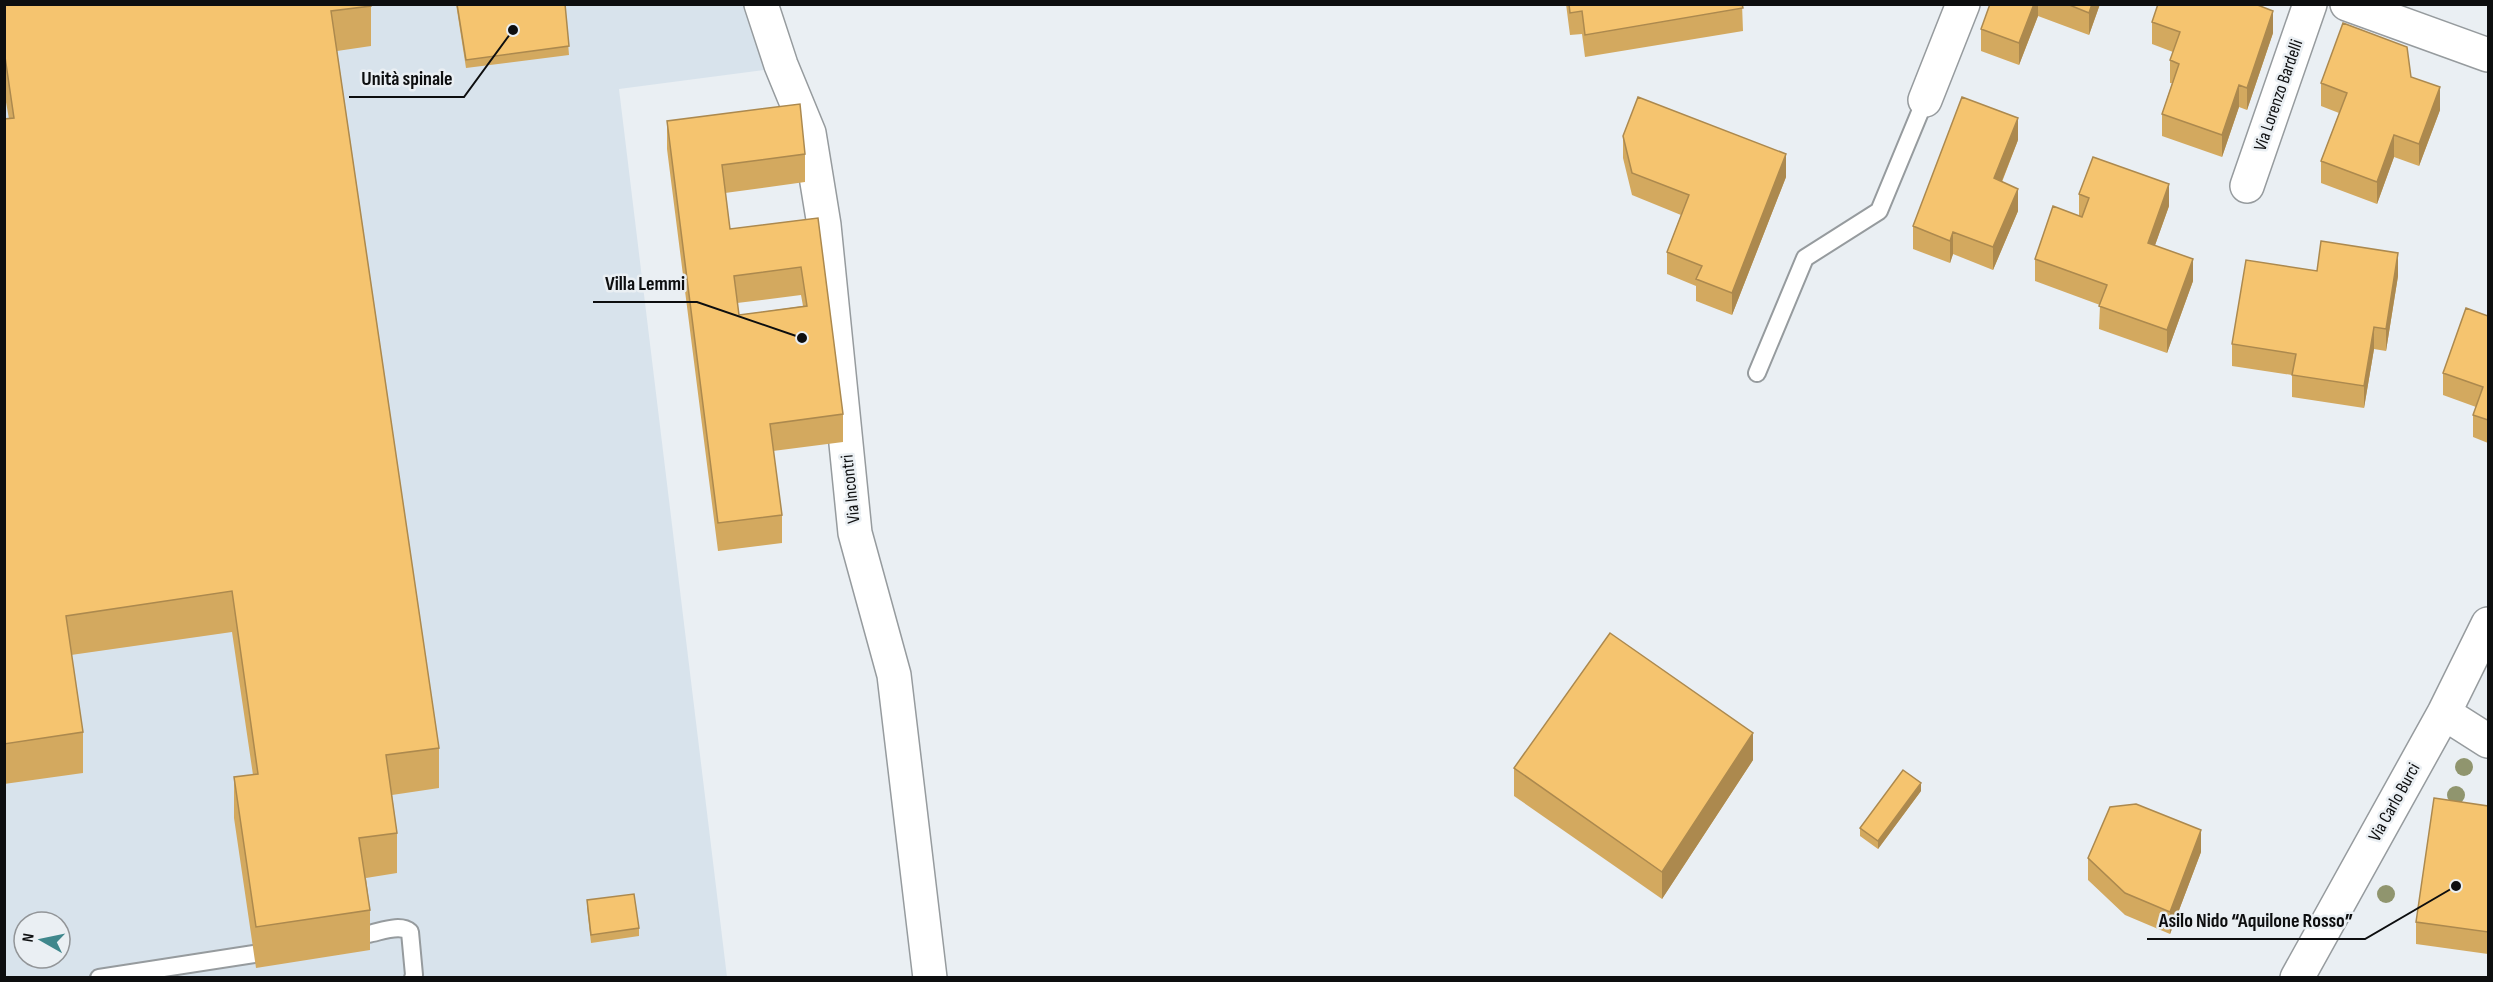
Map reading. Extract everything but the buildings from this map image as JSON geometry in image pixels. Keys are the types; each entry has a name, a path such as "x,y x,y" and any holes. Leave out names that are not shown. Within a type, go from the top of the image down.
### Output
{"street":[{"name":"Via Incontri","path":"761,4 781,65 809,133 824,225 855,533 894,675 930,978"},
{"path":"1925,100 1963,4"},
{"name":"Via Lorenzo Bardelli","path":"2247,186 2310,4"},
{"path":"2347,4 2488,55"},
{"name":"Via Carlo Burci","path":"2297,978 2444,712 2488,624"},
{"path":"2444,712 2488,741"}],"lane":[{"path":"1757,374 1805,258 1879,211 1925,100"},
{"path":"368,934 399,928 405,928 410,932 413,978"},
{"path":"99,978 254,954"}],"shaded area":[{"path":"5,5 750,5 771,69 619,89 727,977 5,978"}],"place":[{"name":"Unità spinale","path":"513,30"},
{"name":"Villa Lemmi","path":"802,338"},
{"name":"Asilo Nido “Aquilone Rosso”","path":"2456,886"}]}
